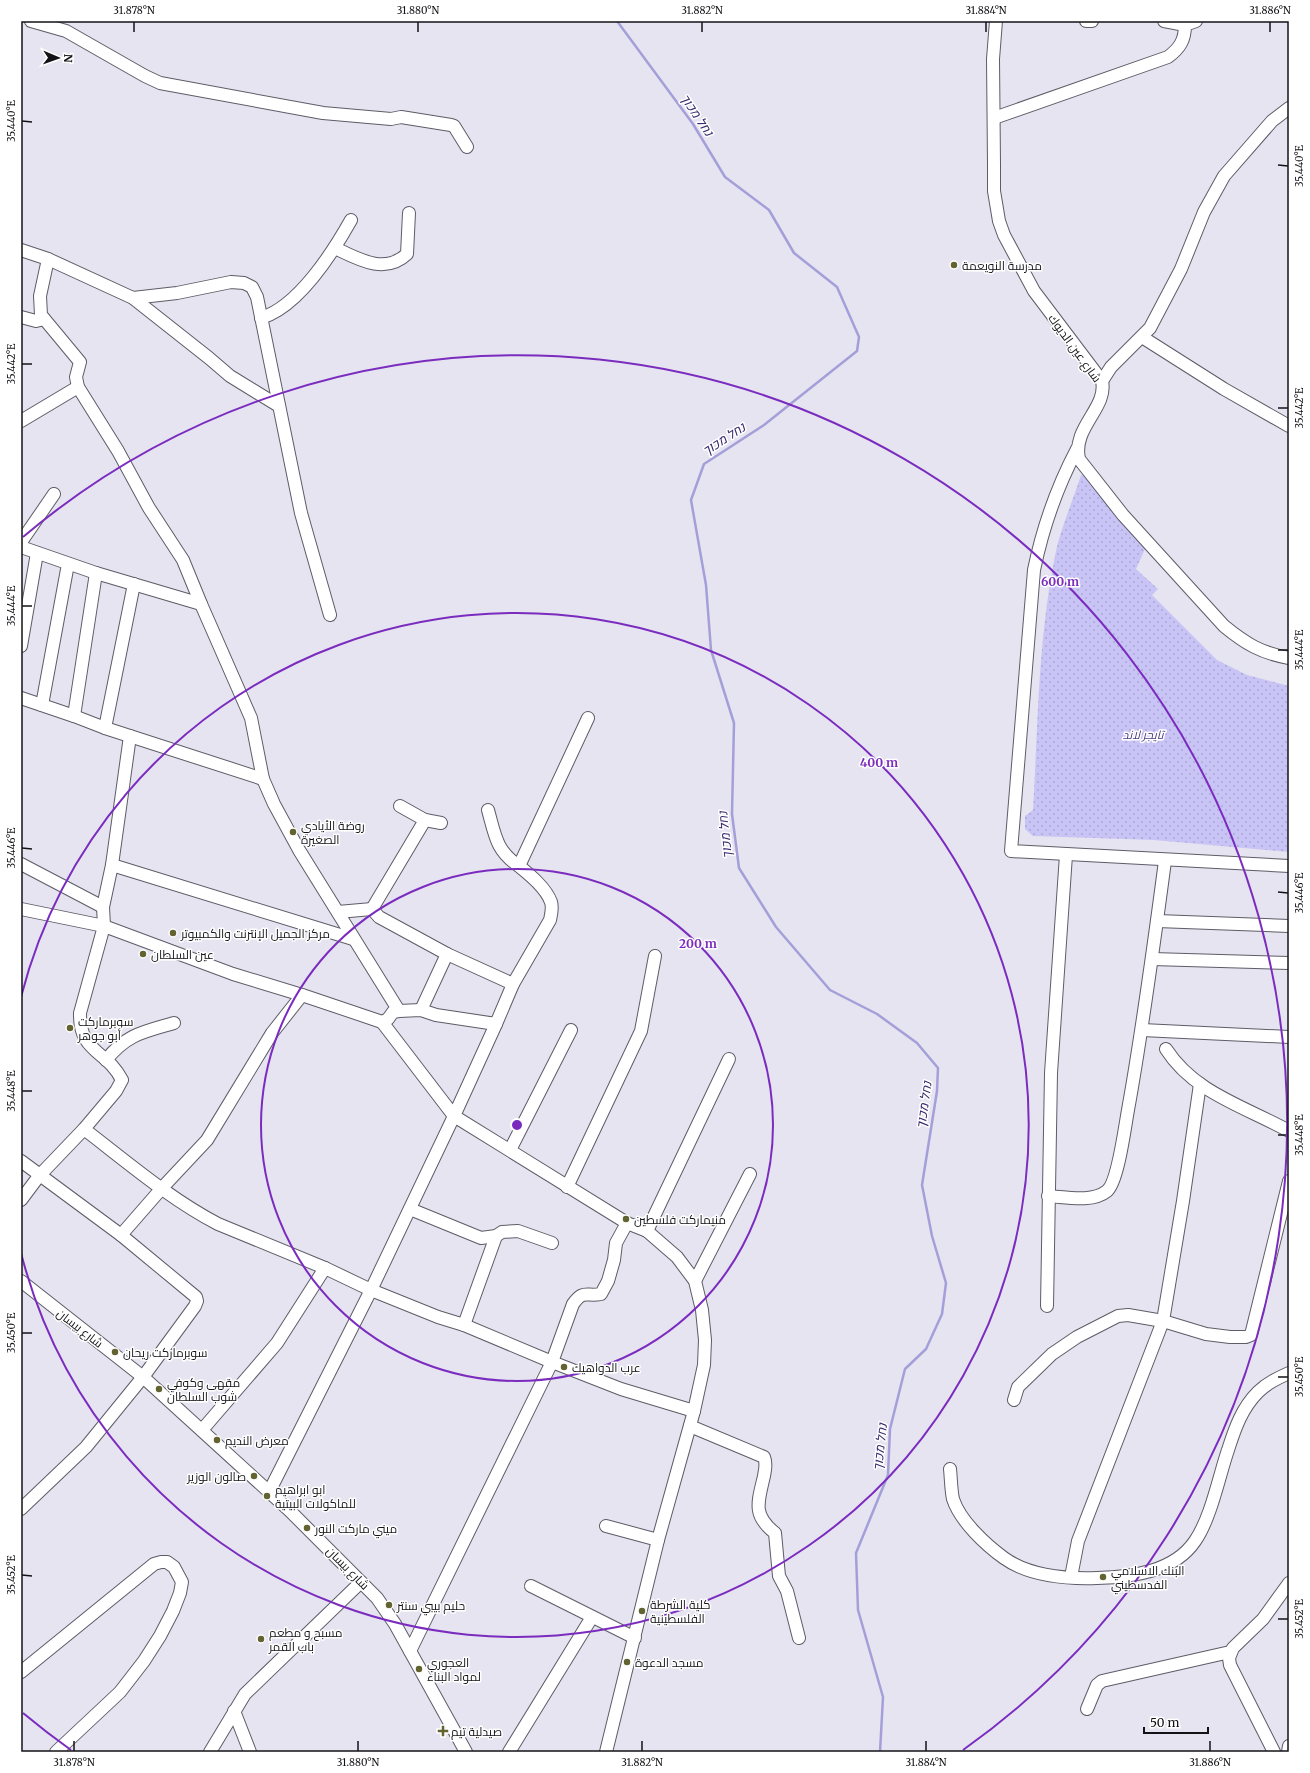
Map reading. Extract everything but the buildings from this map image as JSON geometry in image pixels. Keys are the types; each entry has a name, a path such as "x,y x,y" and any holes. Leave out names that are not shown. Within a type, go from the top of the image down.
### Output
{"street":[{"path":"31,21 66,31 160,83 323,113 391,119 401,117 451,125 454,126 467,147"},
{"name":"شارع عين الديوك","path":"996,21 993,44 994,191 999,221 1004,235 1034,291 1102,381 1102,393 1080,437 1077,449 1064,473 1042,534 1034,570 1011,851 1066,855"},
{"path":"1086,21 1092,21"},
{"path":"994,118 1168,57 1178,50 1190,23 1164,21"},
{"path":"1102,381 1111,366 1150,328 1181,269 1204,212 1224,176 1272,121 1289,108"},
{"path":"335,248 361,261 371,264 389,264 397,262 407,254 409,213"},
{"path":"261,318 270,315 298,293 312,278 335,248 351,220"},
{"path":"21,250 48,259 133,298 209,358 220,369 279,406"},
{"path":"48,259 40,296 41,315 76,355 80,362 76,377 78,387 118,451 149,508 183,560 251,718 263,779 283,821 353,939 398,1011"},
{"path":"133,298 177,293 232,282 244,283 252,287 261,318 301,513 330,615"},
{"path":"21,317 36,321 44,319"},
{"path":"1142,337 1224,389 1289,426"},
{"path":"21,421 78,387"},
{"path":"1077,449 1084,466 1123,515 1224,626 1241,640 1252,646 1271,654 1289,658"},
{"path":"21,542 54,494"},
{"path":"21,547 96,573 201,604"},
{"path":"21,646 37,553"},
{"path":"42,705 68,564"},
{"path":"74,716 96,573"},
{"path":"105,728 134,584"},
{"path":"21,698 105,728 263,779"},
{"path":"519,866 588,718"},
{"path":"21,1200 39,1176 84,1129 116,1091 122,1080 106,1060 90,1046 83,1036 80,1013 104,926 103,907 112,865 130,736"},
{"path":"400,806 425,820 441,823"},
{"path":"269,1492 371,1290 410,1209 454,1116 513,984 550,920 552,902 532,877 509,860 501,850 496,839 488,810"},
{"path":"372,909 425,820"},
{"path":"1047,1306 1051,1073 1066,855 1289,866"},
{"path":"1048,1196 1096,1198 1108,1190 1115,1175 1121,1151 1142,1030 1165,861"},
{"path":"21,864 103,907"},
{"path":"112,865 353,939"},
{"path":"21,909 104,926 233,974 382,1022 454,1116 627,1223 647,1231 677,1257 695,1281 702,1310 705,1340 704,1364 694,1411 658,1540 606,1752"},
{"path":"338,912 372,909"},
{"path":"372,909 379,917 447,954 513,984"},
{"path":"1157,921 1289,926"},
{"path":"421,1010 447,954"},
{"path":"568,1187 641,1031 655,956"},
{"path":"1152,959 1289,963"},
{"path":"120,1235 207,1140 272,1033 302,995"},
{"path":"382,1022 393,1012 421,1010 436,1015 496,1024"},
{"path":"106,1060 115,1049 126,1040 142,1033 174,1023"},
{"path":"510,1150 570,1030"},
{"path":"1142,1030 1289,1037"},
{"path":"1166,1049 1173,1060 1210,1091 1289,1132"},
{"path":"647,1231 729,1059"},
{"path":"1071,1577 1078,1541 1163,1321 1183,1201 1200,1084"},
{"path":"84,1129 181,1203 218,1224 325,1268 371,1290 464,1325 552,1362 622,1389 694,1411"},
{"path":"21,1161 39,1176 120,1235 196,1296 197,1300 190,1314 143,1377 86,1447 21,1510"},
{"path":"695,1281 750,1174"},
{"path":"1014,1400 1018,1387 1037,1367 1077,1337 1118,1316 1128,1315 1163,1321 1206,1334 1230,1337 1246,1337 1251,1335 1289,1181"},
{"path":"410,1209 481,1238 496,1236 502,1232 518,1231 552,1243"},
{"path":"410,1651 552,1362 573,1304 579,1296 584,1293 601,1294 614,1260 616,1244 627,1223"},
{"path":"464,1325 496,1236"},
{"path":"202,1430 276,1343 325,1268"},
{"name":"شارع بيسان","path":"21,1281 143,1377 269,1492 377,1598 395,1624 410,1651 461,1750"},
{"path":"950,1469 953,1499 970,1527 1006,1560 1024,1568 1052,1575 1071,1577 1110,1578 1149,1571 1167,1565 1186,1552 1192,1545 1200,1532 1234,1428 1241,1415 1258,1392 1272,1381 1289,1373"},
{"path":"690,1426 764,1457 766,1466 759,1498 758,1511 765,1525 775,1533 779,1576 787,1591 799,1638"},
{"path":"606,1526 658,1540"},
{"path":"21,1672 154,1564 168,1562 179,1574 182,1582 178,1600 144,1661 120,1692 56,1752"},
{"path":"210,1752 238,1704 250,1688 361,1582"},
{"path":"1088,1710 1097,1685 1102,1681 1230,1652 1263,1619 1289,1583"},
{"path":"531,1586 635,1638"},
{"path":"509,1752 592,1617"},
{"path":"1230,1652 1230,1665 1274,1752"},
{"path":"234,1711 250,1752"},
{"path":"1288,1752 1289,1746"}],"green space":[{"name":"تايجر لاند","path":"1081,475 1088,476 1146,547 1136,569 1158,589 1152,595 1217,660 1247,675 1289,686 1289,852 1154,840 1033,836 1025,829 1025,816 1033,810 1042,650 1049,587 1060,536"}],"waterway":[{"name":"נחל מכוך","path":"617,21 693,124 725,177 769,210 794,253 837,287 859,337 857,351 764,425 704,464 691,500 706,585 711,650 734,723 732,814 739,868 776,927 830,990 877,1014 917,1043 938,1068 937,1091 922,1185 932,1236 946,1283 942,1314 926,1349 905,1369 890,1429 888,1475 856,1553 858,1610 883,1697 880,1752"}],"place":[{"name":"مدرسة النويعمة","path":"954,265"},
{"name":"روضة الأيادي الصغيرة","path":"293,832"},
{"name":"مركز الجميل الإنترنت والكمبيوتر","path":"173,933"},
{"name":"عين السلطان","path":"143,954"},
{"name":"سوبرماركت أبو جوهر","path":"70,1028"},
{"name":"منيماركت فلسطين","path":"626,1219"},
{"name":"سوبرماركت ريحان","path":"115,1352"},
{"name":"عرب الدواهيك","path":"564,1367"},
{"name":"مقهى وكوفي شوب السلطان","path":"159,1389"},
{"name":"معرض النديم","path":"217,1440"},
{"name":"صالون الوزير","path":"254,1476"},
{"name":"ابو ابراهيم للماكولات البيتية","path":"267,1496"},
{"name":"ميني ماركت النور","path":"307,1528"},
{"name":"البنك الاسلامي الفدسطيني","path":"1103,1577"},
{"name":"حليم بيبي سنتر","path":"389,1605"},
{"name":"كلية الشرطة الفلسطينية","path":"642,1611"},
{"name":"مسبح و مطعم باب القمر","path":"261,1639"},
{"name":"مسجد الدعوة","path":"627,1662"},
{"name":"العجوري لمواد البناء","path":"419,1669"},
{"name":"صيدلية تيم","path":"443,1731"}]}
